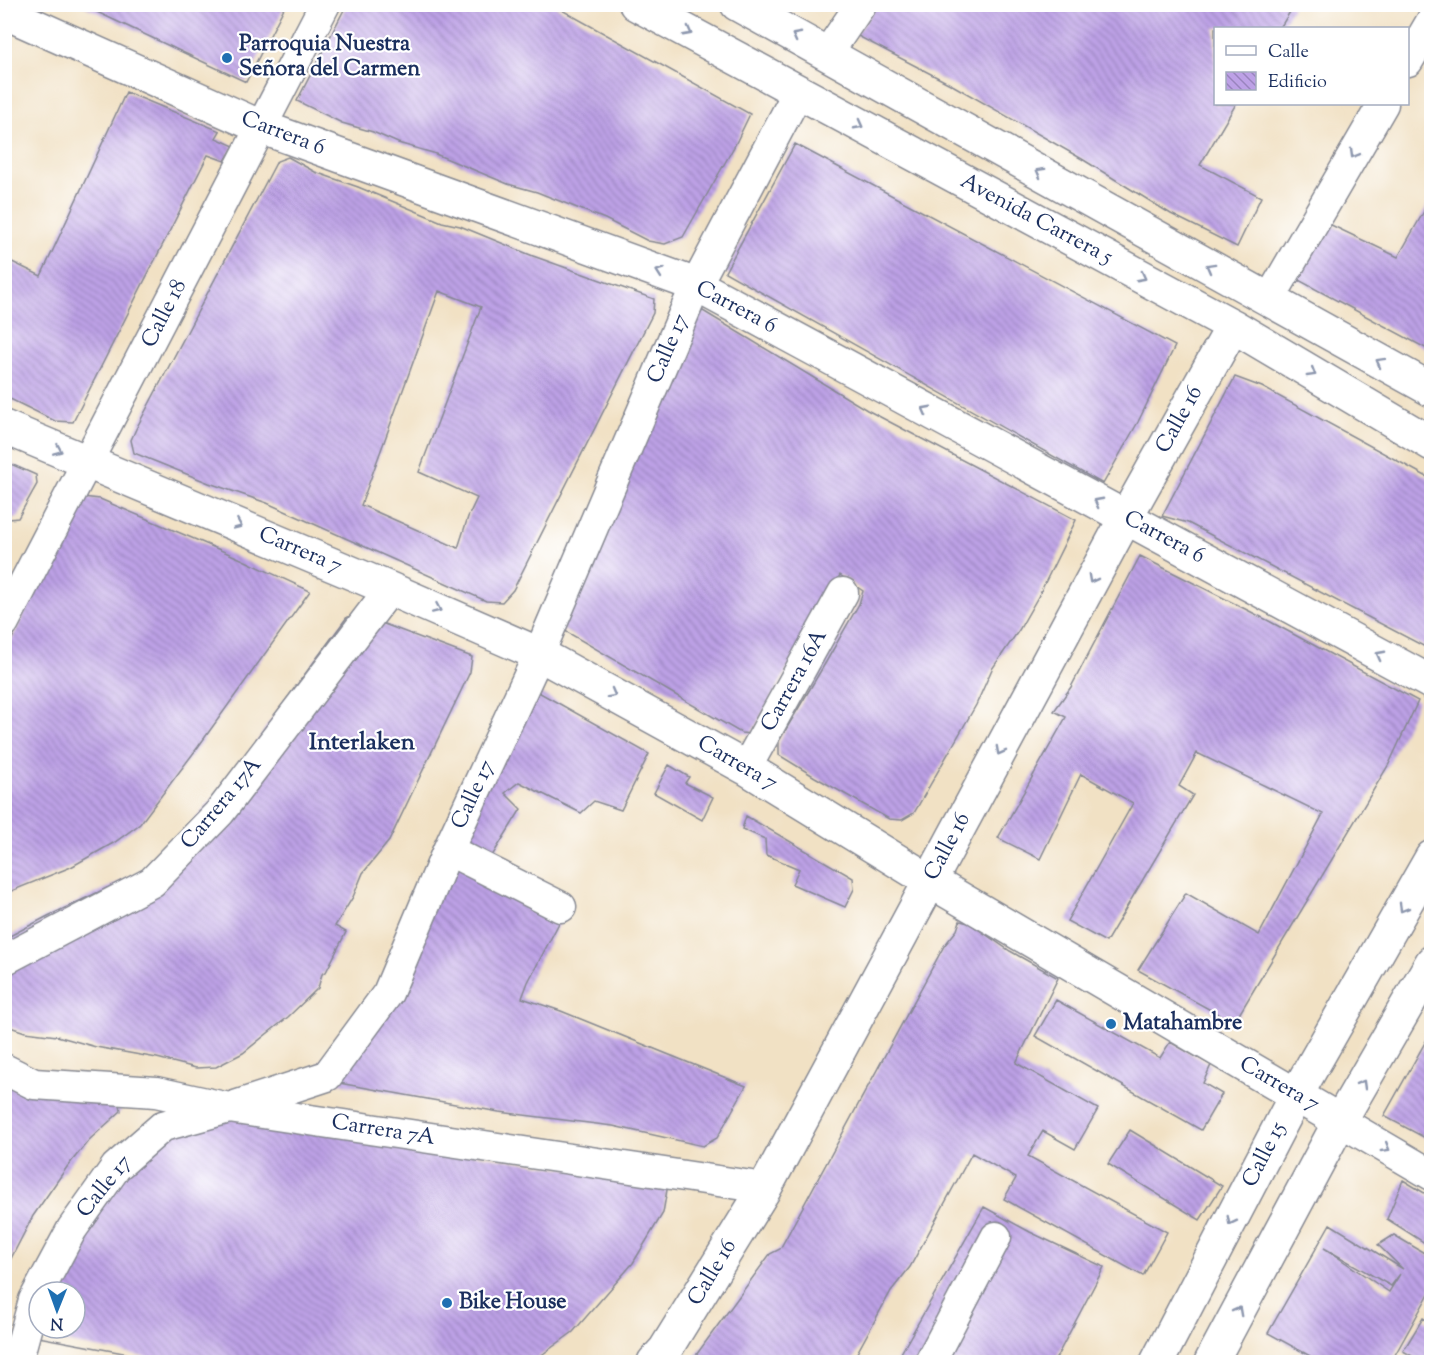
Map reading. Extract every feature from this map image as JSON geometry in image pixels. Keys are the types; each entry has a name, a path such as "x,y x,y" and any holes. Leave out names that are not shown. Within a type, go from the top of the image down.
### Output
{"main road":[{"name":"Avenida Carrera 5","path":"636,4 1233,326 1431,444"},
{"name":"Avenida Carrera 5","path":"736,4 1431,390"},
{"name":"Carrera 6","path":"4,12 261,127 696,285 1431,683"},
{"name":"Calle 16","path":"654,1362 665,1350 765,1188 1126,517 1233,326"},
{"name":"Carrera 7","path":"4,427 539,654 746,768 930,881 1340,1121"},
{"name":"Calle 15","path":"1157,1362 1296,1095 1431,857"},
{"path":"1211,1362 1340,1121 1431,962"}],"street":[{"name":"Calle 18","path":"4,622 325,4"},
{"path":"827,54 861,4"},
{"path":"1409,58 1431,20"},
{"name":"Calle 17","path":"18,1362 33,1300 72,1229 116,1167 163,1126 230,1108 327,1076 388,993 448,850 539,654 696,285 798,92"},
{"path":"1269,300 1382,105"},
{"name":"Carrera 17A","path":"4,960 152,882 220,812 390,589"},
{"name":"Carrera 16A","path":"746,768 843,593"},
{"path":"448,850 561,907"},
{"name":"Carrera 7A","path":"4,1069 33,1084 156,1092 230,1108 765,1188"},
{"name":"Carrera 7","path":"1340,1121 1431,1175"},
{"path":"930,1362 996,1237"}],"building":[{"name":"Parroquia Nuestra Señora del Carmen","path":"80,4 286,4 246,82"},
{"path":"347,4 551,4 750,114 683,237 665,244 648,241 605,219 537,192 508,184 433,153 342,123 297,101"},
{"path":"878,4 1286,4 1293,7 1281,27 1214,27 1214,105 1235,105 1200,165 1261,197 1237,247 1171,214 1082,159 954,86 856,35"},
{"path":"126,92 220,131 216,138 234,146 225,161 208,155 73,422 55,421 4,396 4,258 41,276"},
{"path":"795,144 1175,346 1138,422 1103,484 725,272"},
{"path":"288,157 315,172 442,222 460,226 533,256 654,299 653,313 513,590 502,602 486,601 267,503 134,453 131,440 136,429 277,161","holes":["439,291 481,307 419,472 477,498 458,548 361,505"]},
{"path":"1431,199 1431,351 1293,277 1327,223 1398,257"},
{"path":"703,311 867,410 1076,520 1039,595 1019,630 992,669 976,705 914,813 902,820 889,819 779,755 779,741 859,604 863,591 840,575 751,734 741,733 553,624 690,318"},
{"path":"1235,377 1262,387 1431,479 1431,650 1188,523 1162,516"},
{"path":"4,461 36,475 37,484 18,518 9,519 5,531"},
{"path":"82,497 100,499 310,591 140,824 115,842 71,867 4,894 4,655"},
{"path":"1140,556 1267,620 1418,701 1389,764 1234,1023 1138,970 1186,893 1259,935 1323,814 1197,753 1179,786 1193,795 1106,942 1067,921 1133,803 1081,774 1040,859 998,838 1066,717 1054,711 1071,687"},
{"path":"360,615 472,657 470,672 389,841 363,873 353,897 335,926 346,932 326,972 322,974 318,988 288,1017 243,1053 216,1067 196,1068 96,1047 57,1036 25,1032 4,1025 4,939 143,871 190,826 251,753 266,727 347,617"},
{"path":"517,680 649,754 621,810 594,801 581,813 519,782 505,793 521,809 492,856 443,833"},
{"path":"669,765 689,777 685,783 713,797 702,820 654,793"},
{"path":"746,816 853,878 854,889 845,907 792,884 799,869 766,855 765,839 742,829"},
{"path":"435,852 560,921 522,998 561,1011 746,1086 717,1138 703,1146 613,1126 499,1112 306,1077 353,1028 393,961"},
{"path":"960,921 969,923 1010,951 1058,978 1016,1063 1098,1109 1075,1149 1043,1131 1028,1156 1167,1232 1143,1276 1004,1199 1016,1178 972,1153 910,1267 891,1291 852,1362 691,1362 770,1254 780,1249 944,946 957,930"},
{"path":"1056,1000 1160,1058 1170,1042 1211,1065 1203,1083 1222,1094 1201,1130 1035,1036"},
{"path":"1431,1032 1431,1141 1384,1116"},
{"path":"4,1076 35,1090 120,1105 121,1111 89,1140 67,1167 33,1216 4,1272"},
{"path":"229,1118 668,1184 663,1213 633,1263 573,1332 532,1362 171,1362 54,1340 87,1340 87,1280 55,1280 103,1196 164,1136"},
{"path":"1130,1130 1222,1186 1200,1220 1108,1164"},
{"path":"1403,1180 1431,1197 1431,1247 1387,1219"},
{"path":"984,1207 1104,1267 1054,1362 896,1362"},
{"path":"1330,1224 1403,1269 1378,1245 1394,1235 1431,1257 1431,1290 1391,1362 1321,1362 1268,1333","holes":["1324,1248 1391,1286 1400,1274 1389,1292"]},
{"path":"1423,1318 1431,1323 1431,1362 1423,1362 1403,1351"}],"place":[{"name":"Parroquia Nuestra Señora del Carmen","path":"227,58"},
{"name":"Matahambre","path":"1111,1024"},
{"name":"Bike House","path":"447,1303"}],"district":[{"name":"Interlaken","path":"362,743"}]}
